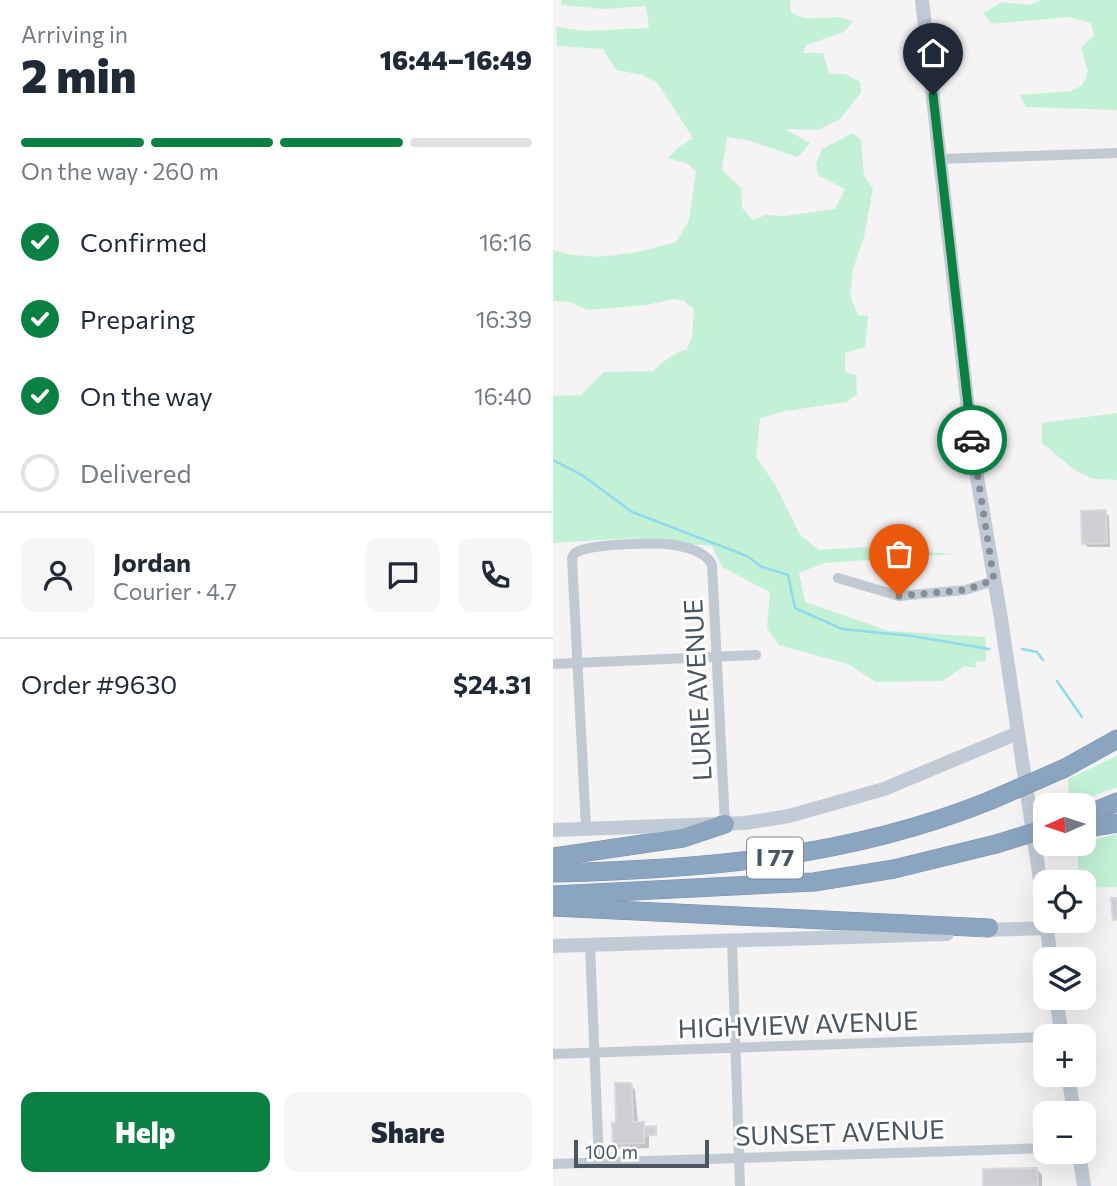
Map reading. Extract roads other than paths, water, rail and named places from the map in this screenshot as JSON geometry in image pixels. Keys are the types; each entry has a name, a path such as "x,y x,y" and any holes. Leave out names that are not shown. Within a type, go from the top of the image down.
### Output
{"highway":[{"name":"I 77","path":"553,873 727,863 813,852 911,829 989,801 1065,768 1117,739"},
{"path":"1096,811 1117,802"},
{"path":"1096,827 1117,823"},
{"path":"553,857 683,838 725,824"},
{"path":"996,847 1033,833"},
{"path":"996,847 1033,840"},
{"name":"I 77","path":"553,895 814,882 996,847"},
{"path":"553,907 989,928"}],"main road":[{"path":"922,0 973,453 1039,870"},
{"path":"553,830 725,824 779,818 841,802 935,769 1018,733"},
{"path":"553,946 958,933 1033,925"},
{"path":"1081,1164 1084,1186"}],"street":[{"path":"940,159 1117,153"},
{"name":"LURIE AVENUE","path":"578,663 573,554 587,548 673,544 690,548 711,561 725,824"},
{"path":"838,578 899,596 965,590 994,580"},
{"path":"553,664 756,655"},
{"path":"578,663 586,828"},
{"path":"732,940 740,1186"},
{"path":"590,944 599,1162"},
{"name":"HIGHVIEW AVENUE","path":"553,1054 1033,1037"},
{"name":"SUNSET AVENUE","path":"553,1164 1033,1148"}],"waterway":[{"path":"553,460 582,475 632,512 747,556 762,567 788,575 795,608 842,629 912,636 989,649"},
{"path":"1022,649 1037,652 1043,660"},
{"path":"1057,681 1082,717"}]}
